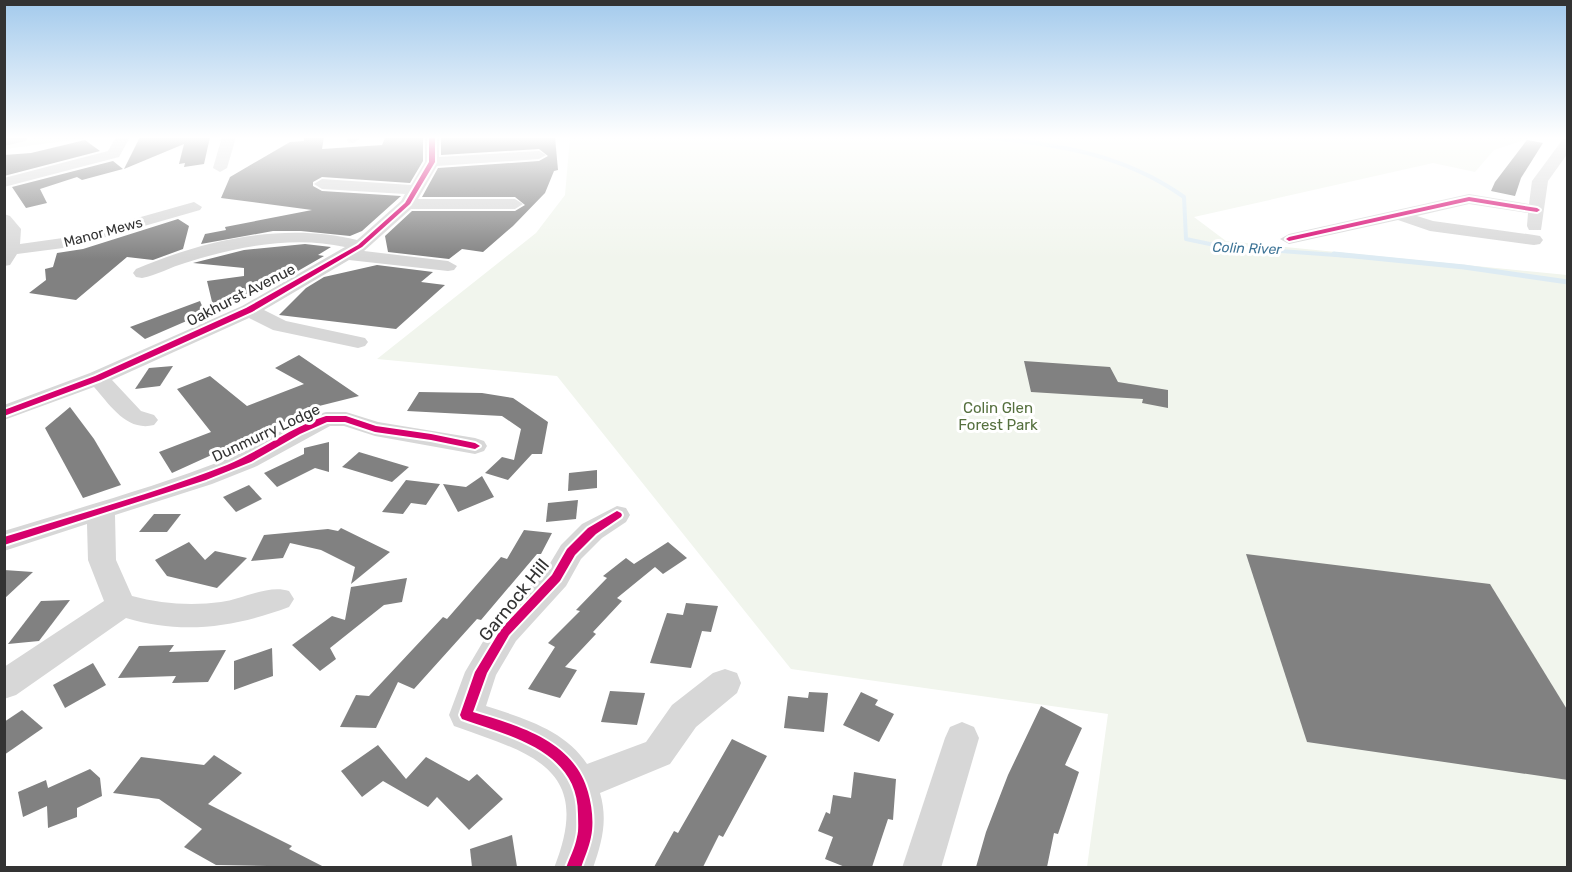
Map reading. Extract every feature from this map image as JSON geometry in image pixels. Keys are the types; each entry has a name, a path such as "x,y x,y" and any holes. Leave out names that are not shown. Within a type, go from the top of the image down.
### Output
{"street":[{"path":"4,183 24,178"},
{"name":"Oakhurst Avenue","path":"4,413 98,378 249,310 353,250 411,197 423,178"},
{"path":"1397,214 1430,226 1534,248 1540,181 1542,178"},
{"path":"322,184 411,197 514,204"},
{"path":"1289,239 1468,199 1537,210"},
{"name":"Manor Mews","path":"8,256 71,242 194,207"},
{"path":"4,219 13,229 8,256"},
{"path":"142,273 178,258 283,238 311,237 353,250 448,266"},
{"path":"249,310 280,326 358,342"},
{"path":"98,378 133,416 146,420"},
{"name":"Dunmurry Lodge","path":"4,541 102,511 230,467 326,419 346,419 375,429 431,436 475,446"},
{"path":"102,511 101,565 122,605 165,616 210,617 249,611 279,599"},
{"name":"Garnock Hill","path":"582,783 558,753 513,730 466,715 481,672 505,632 556,578 571,552 592,531 617,515"},
{"path":"4,685 122,605"},
{"path":"573,867 585,833 582,783 658,753 684,716 725,683"},
{"path":"921,867 962,738"}],"green space":[{"name":"Colin Glen Forest Park","path":"566,178 1368,178 1194,217 1226,241 1567,275 1567,867 1087,867 1108,714 791,669 557,376 377,359 536,233 565,195"}],"building":[{"path":"48,178 75,178 40,189 47,203 26,208 12,187"},
{"path":"230,178 321,178 313,182 313,186 322,191 401,196 362,231 350,236 301,231 273,231 201,244 205,234 226,230 225,227 312,210 221,198"},
{"path":"332,178 413,178 410,183"},
{"path":"433,178 551,178 545,193 513,226 483,252 462,249 449,259 388,252 385,236 412,211 515,211 525,205 515,197 422,197"},
{"path":"1498,178 1521,178 1515,196 1491,191"},
{"path":"178,219 189,226 183,249 153,260 127,257 76,300 29,293 46,280 45,269 53,267 57,253 83,249"},
{"path":"305,244 331,247 318,255 324,256 277,283 221,307 213,306 207,281 244,276 244,268 193,263 244,250"},
{"path":"377,265 433,272 421,282 445,285 396,329 279,315 306,288 324,277"},
{"path":"200,301 205,313 145,339 130,327"},
{"path":"299,355 359,396 319,406 172,473 159,452 211,432 177,389 210,376 247,406 304,384 275,368"},
{"path":"1024,361 1110,367 1118,382 1168,390 1168,408 1142,403 1143,399 1031,392"},
{"path":"173,366 160,386 135,389 149,368"},
{"path":"419,392 482,393 513,398 548,422 542,454 532,454 508,480 485,473 502,457 514,460 521,429 502,416 407,411"},
{"path":"70,407 94,439 121,485 83,498 45,428"},
{"path":"329,442 329,472 315,468 277,487 264,473 304,454 304,448"},
{"path":"359,452 409,467 392,482 342,467"},
{"path":"597,470 597,488 568,491 569,473"},
{"path":"482,476 494,497 458,512 443,484 466,487"},
{"path":"406,480 440,484 426,505 411,503 403,514 382,512"},
{"path":"249,485 262,499 236,512 223,497"},
{"path":"578,500 576,519 546,522 548,503"},
{"path":"154,514 181,514 167,532 139,532"},
{"path":"341,528 390,552 351,584 355,567 321,550 290,543 283,558 251,561 264,535 328,529 338,531"},
{"path":"524,530 552,533 541,554 537,554 481,620 477,619 414,689 398,682 376,728 340,727 356,695 369,696 443,617 447,619 501,557 507,559"},
{"path":"189,542 205,560 215,551 247,558 217,588 167,576 155,560"},
{"path":"668,542 687,558 663,574 655,567 617,598 622,601 593,632 596,634 565,667 577,670 560,698 528,689 555,647 548,643 580,611 576,610 607,578 603,576 626,558 634,564"},
{"path":"1246,554 1490,584 1568,711 1568,780 1307,742"},
{"path":"4,570 33,572 4,599"},
{"path":"407,578 402,602 384,605 330,648 336,659 320,671 292,645 332,616 345,620 351,587"},
{"path":"70,600 39,641 8,644 41,601"},
{"path":"686,603 718,606 711,632 702,631 691,668 650,663 667,613 683,615"},
{"path":"174,645 169,652 226,650 208,682 172,683 176,676 118,678 139,646"},
{"path":"272,648 273,676 234,690 234,661"},
{"path":"93,663 106,685 65,708 53,685"},
{"path":"610,691 645,693 637,725 601,722"},
{"path":"809,692 828,693 824,732 784,728 788,696 808,698"},
{"path":"861,692 878,700 875,705 894,714 879,742 843,725"},
{"path":"1041,706 1082,728 1065,765 1079,772 1058,834 1054,833 1047,867 976,867 986,832 1008,775"},
{"path":"22,710 43,728 4,755 4,722"},
{"path":"732,739 767,756 723,837 719,835 703,867 654,867 674,831 678,833"},
{"path":"378,745 406,779 426,757 469,781 477,774 503,799 469,830 437,797 428,807 383,781 362,797 341,771"},
{"path":"214,755 242,773 208,804 292,846 289,849 324,867 216,865 184,847 202,829 159,799 113,793 141,757 204,765"},
{"path":"90,769 100,778 102,796 77,808 77,817 48,828 47,806 23,817 18,792 46,780 48,788"},
{"path":"854,772 896,779 893,820 888,819 872,867 845,867 825,859 833,837 818,831 826,812 830,814 833,795 851,798"},
{"path":"512,835 517,867 472,867 470,849"}],"waterway":[{"name":"Colin River","path":"1151,178 1184,197 1186,239 1224,247 1350,256"},
{"name":"Colin River","path":"1334,254 1464,267 1568,282"}],"cycle path":[{"path":"4,413 98,378 249,310 360,246 407,204 423,178"},
{"path":"1289,239 1469,199 1537,210"},
{"path":"4,541 203,478 248,460 297,432 326,419 346,419 375,429 475,446"},
{"path":"573,868 585,832 585,805 579,782 567,765 552,751 533,739 466,715 481,672 505,632 556,578 571,552 592,531 617,515"}]}
